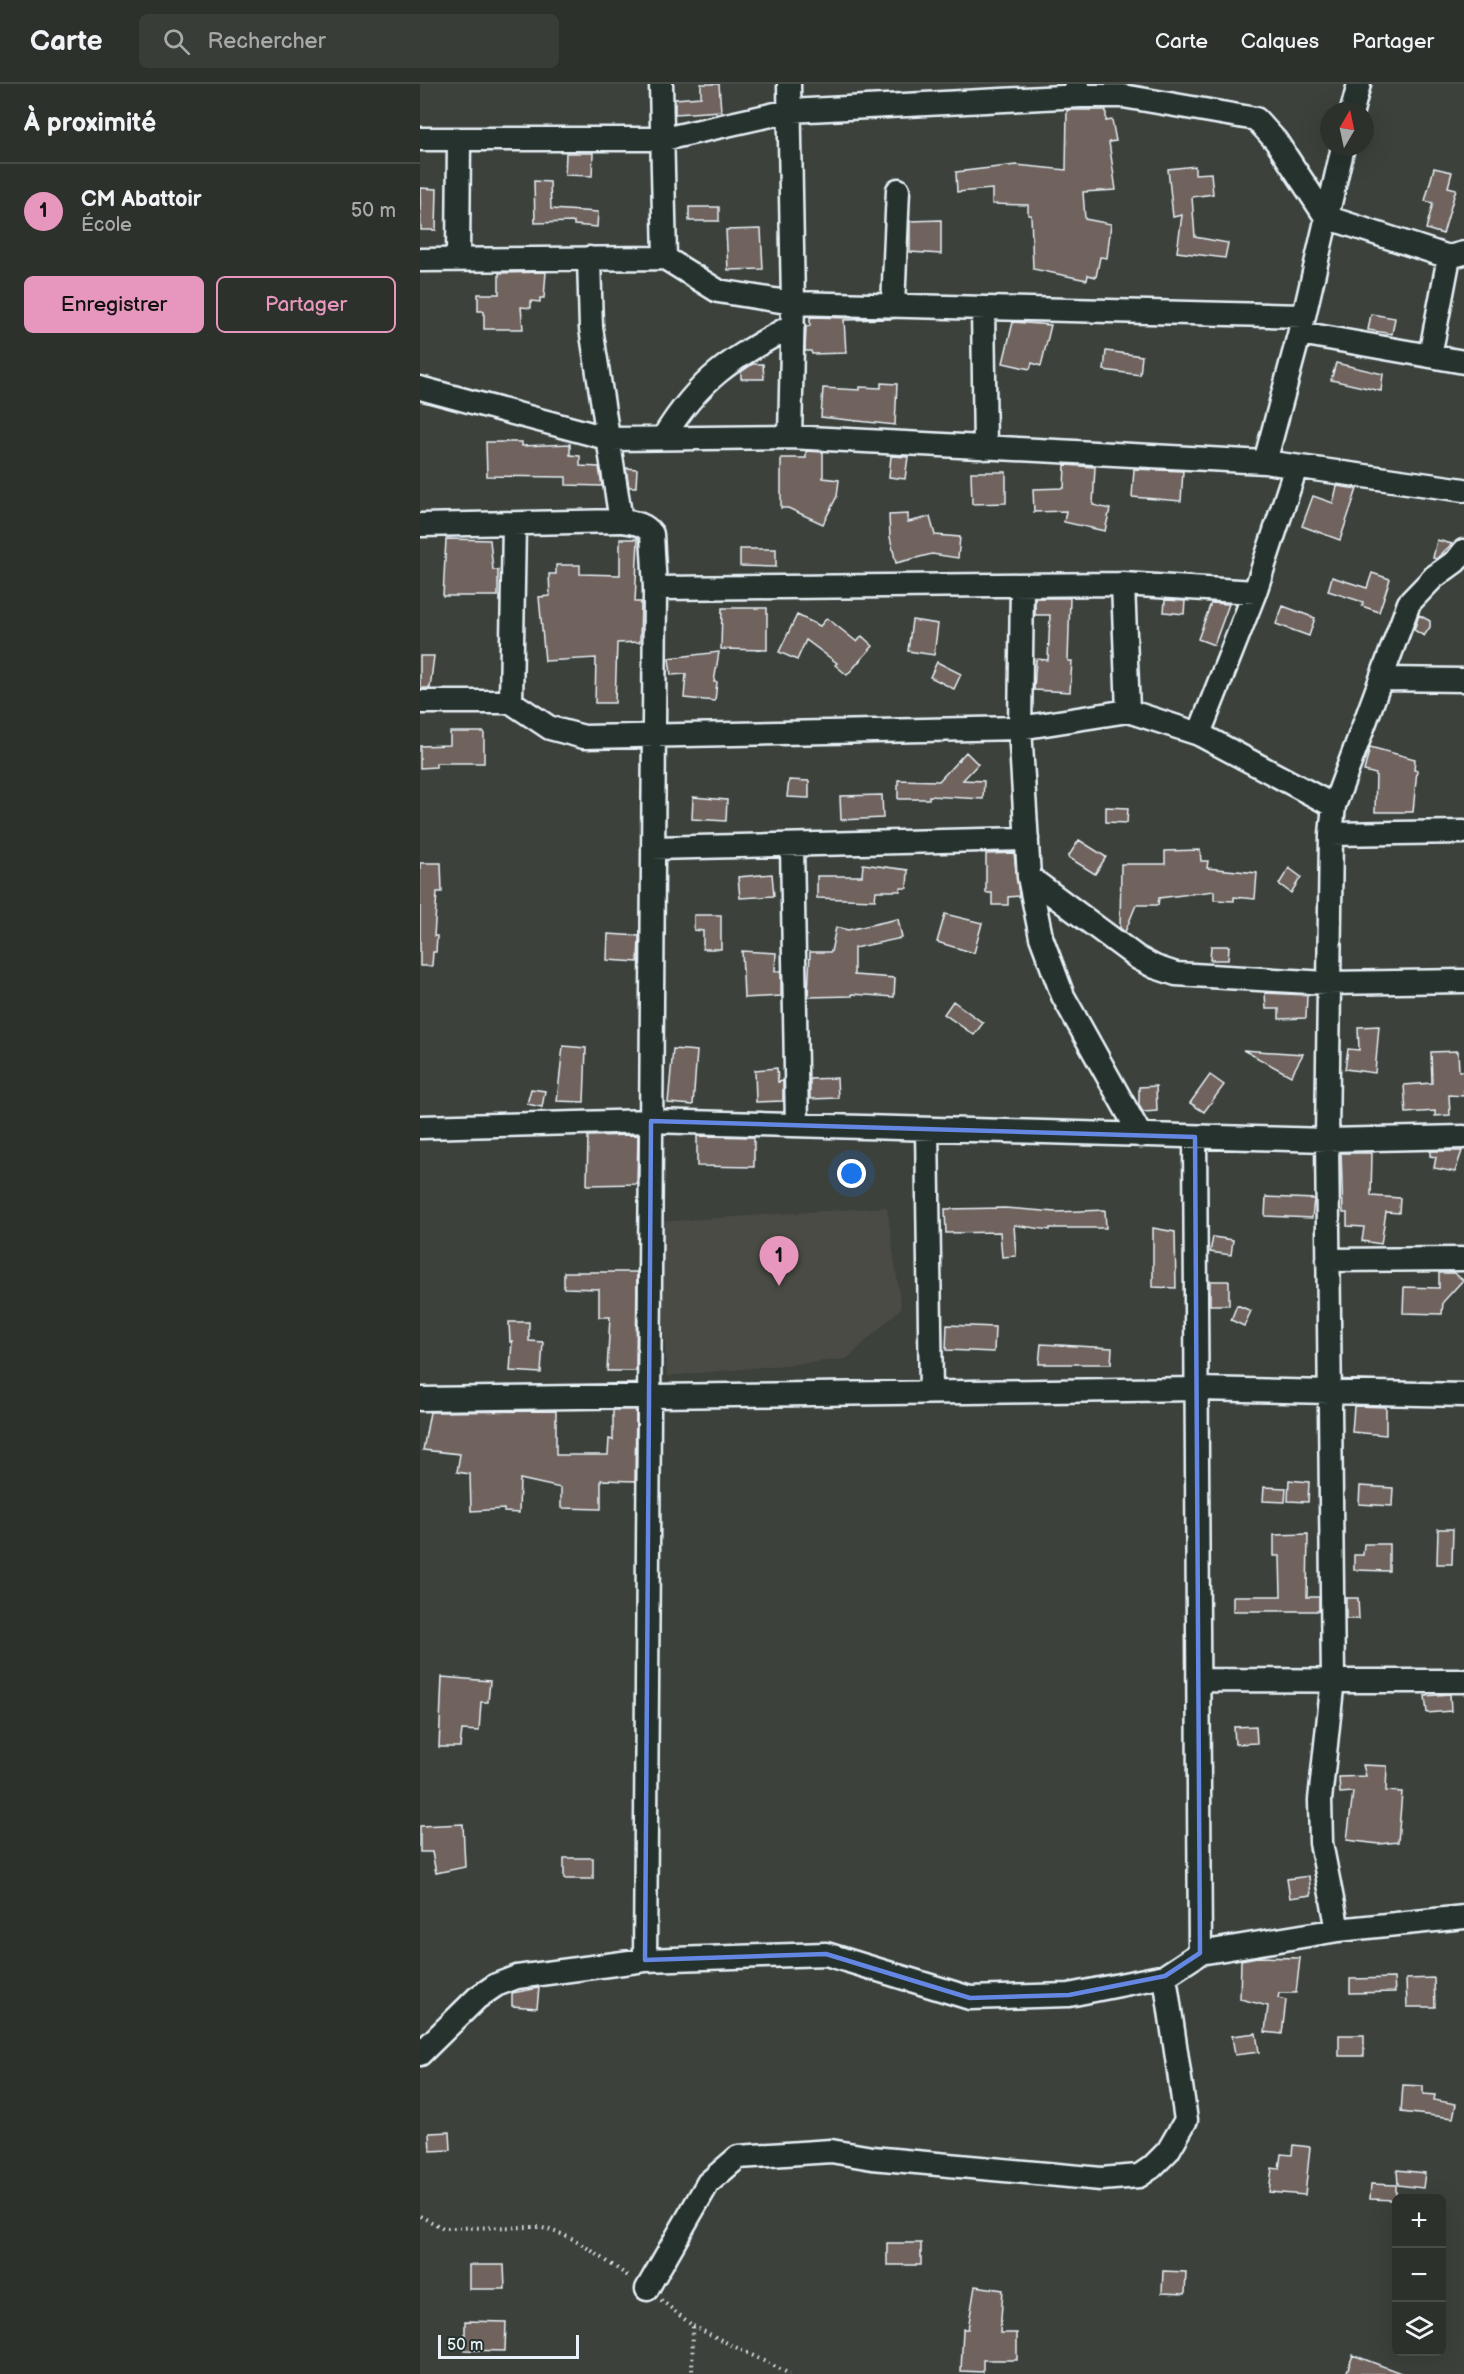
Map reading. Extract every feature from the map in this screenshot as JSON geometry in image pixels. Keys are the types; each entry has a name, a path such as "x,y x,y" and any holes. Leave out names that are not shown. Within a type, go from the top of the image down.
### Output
{"street":[{"path":"661,84 665,258"},
{"path":"789,84 793,303 789,437"},
{"path":"1354,102 1359,84"},
{"path":"420,140 664,139 789,111 1079,90 1256,119 1276,141 1326,216 1456,255 1430,356"},
{"path":"458,259 459,140"},
{"path":"1265,462 1302,325 1341,156"},
{"path":"893,306 898,190"},
{"path":"589,258 591,328 621,521"},
{"path":"420,260 665,258 718,291 793,303 983,308 1302,325 1464,362"},
{"path":"983,308 985,448"},
{"path":"663,438 681,408 722,367 793,325"},
{"path":"420,388 610,439 789,437 1265,462 1464,490"},
{"path":"1200,734 1255,592 1296,467"},
{"path":"420,525 621,521 647,527 652,534 655,588 645,1960"},
{"path":"511,702 514,524"},
{"path":"1338,1930 1321,1843 1320,1800 1333,1679 1327,1140 1330,834 1334,806 1409,603 1464,551"},
{"path":"655,588 1123,584 1255,592"},
{"path":"1123,584 1128,711"},
{"path":"1022,586 1020,728 1029,877 1041,938 1063,996 1141,1136"},
{"path":"1381,679 1464,680"},
{"path":"420,702 511,702 550,728 584,737 1020,728 1128,711 1200,734 1334,806"},
{"path":"1330,834 1464,832"},
{"path":"653,848 1027,839"},
{"path":"792,844 797,1125"},
{"path":"1029,877 1138,958 1176,974 1327,983 1464,981"},
{"path":"420,1126 651,1121 1327,1140 1464,1137"},
{"path":"927,1129 931,1392"},
{"path":"1196,1137 1200,1953"},
{"path":"1328,1260 1464,1259"},
{"path":"420,1399 1198,1389 1464,1395"},
{"path":"1199,1680 1464,1681"},
{"path":"420,2054 477,1998 496,1985 517,1977 645,1960 826,1954 970,1998 1068,1995 1166,1976 1200,1953 1338,1930 1464,1917"},
{"path":"647,2289 708,2182 738,2157 831,2151 872,2158 1101,2179 1139,2176 1168,2151 1186,2120 1166,1976"}],"path":[{"path":"420,2216 443,2228 538,2227 570,2237 647,2289 693,2326 790,2374"},
{"path":"692,2374 693,2326"}],"highlighted area":[{"path":"651,1121 1195,1137 1200,1953 1165,1976 1069,1995 970,1998 826,1954 645,1960"}],"shaded area":[{"path":"887,1207 901,1308 847,1359 667,1376 657,1222"}],"building":[{"path":"701,84 719,84 721,111 675,114 675,99 701,97"},
{"path":"1067,110 1106,110 1106,121 1112,120 1116,141 1109,142 1116,190 1083,192 1085,219 1111,224 1107,258 1100,257 1096,277 1088,275 1087,280 1033,269 1031,215 1028,215 1028,205 992,204 992,189 957,192 956,172 1016,165 1066,170"},
{"path":"566,153 593,153 592,176 565,175"},
{"path":"1195,166 1195,174 1211,173 1213,194 1192,197 1195,237 1228,243 1225,258 1177,252 1182,215 1173,217 1168,169"},
{"path":"1434,168 1452,172 1448,187 1456,189 1443,234 1426,229 1433,203 1425,201"},
{"path":"534,181 550,182 551,209 598,212 597,227 574,225 574,222 535,223"},
{"path":"420,188 437,189 436,230 421,230"},
{"path":"689,207 719,207 719,221 689,221"},
{"path":"941,220 941,254 910,252 910,221"},
{"path":"761,229 763,269 728,270 726,230"},
{"path":"546,272 544,298 540,298 540,302 531,301 531,308 521,307 523,329 484,329 484,311 478,311 478,294 499,294 499,273"},
{"path":"1371,314 1395,318 1392,334 1368,330"},
{"path":"810,317 892,319 844,320 846,353 812,354 811,351 805,351 806,327 810,326"},
{"path":"1013,322 1051,325 1041,366 1032,363 1030,369 1003,363"},
{"path":"1106,351 1142,356 1140,375 1104,370"},
{"path":"1336,363 1383,374 1381,391 1331,380"},
{"path":"753,364 763,364 764,379 741,379 741,372"},
{"path":"881,383 897,384 895,425 821,417 823,388 860,390 860,387 881,388"},
{"path":"486,442 522,442 522,446 570,444 570,455 580,456 580,466 599,467 602,486 566,485 566,477 487,476"},
{"path":"806,451 823,452 823,478 839,480 837,496 823,524 788,508 781,508 781,458 806,458"},
{"path":"891,456 908,457 905,479 889,477"},
{"path":"1065,465 1095,467 1093,505 1110,509 1105,531 1064,522 1066,511 1034,512 1033,489 1064,488"},
{"path":"626,468 637,469 636,487 629,487"},
{"path":"1134,469 1183,471 1181,501 1132,497"},
{"path":"971,472 1006,472 1006,503 972,504"},
{"path":"1337,486 1357,489 1340,540 1302,526 1313,496 1333,503"},
{"path":"908,514 908,522 930,517 935,535 960,537 958,558 932,554 896,563 890,537 889,515"},
{"path":"446,539 490,540 493,570 498,570 498,596 443,596"},
{"path":"620,539 638,539 635,602 641,602 640,642 617,643 615,703 595,703 596,658 545,661 539,597 550,596 549,574 556,574 556,565 580,565 580,574 620,575"},
{"path":"1437,540 1452,544 1436,559 1433,558"},
{"path":"740,549 776,549 776,567 740,566"},
{"path":"1372,573 1390,579 1379,612 1362,606 1363,602 1328,591 1332,577 1367,588"},
{"path":"1035,598 1070,598 1068,661 1072,661 1070,692 1034,690 1036,659 1048,660 1050,615 1035,615"},
{"path":"1165,600 1185,601 1184,614 1164,612"},
{"path":"1211,603 1229,604 1214,645 1198,639"},
{"path":"1283,606 1315,618 1309,636 1276,624"},
{"path":"722,608 767,608 767,650 721,649"},
{"path":"797,615 820,626 827,618 857,642 862,636 873,646 847,675 835,665 837,663 806,640 797,660 779,652"},
{"path":"1419,615 1430,621 1430,627 1424,636 1414,630"},
{"path":"912,620 938,624 934,655 908,651"},
{"path":"719,652 714,682 717,682 715,701 684,698 686,674 671,675 669,658"},
{"path":"420,656 434,656 430,688 420,688"},
{"path":"937,662 961,674 954,689 930,677"},
{"path":"450,732 484,732 484,763 436,763 436,767 420,768 420,746 450,745"},
{"path":"1370,747 1415,759 1414,770 1417,770 1413,812 1375,812 1376,774 1364,771"},
{"path":"966,752 978,764 963,780 984,781 983,799 929,796 929,799 898,799 898,780 939,781"},
{"path":"789,780 809,781 809,798 787,797"},
{"path":"882,795 883,818 841,820 840,796"},
{"path":"693,797 727,800 726,821 692,819"},
{"path":"1106,807 1128,808 1127,823 1106,822"},
{"path":"1079,840 1106,857 1095,874 1068,857"},
{"path":"1200,850 1201,861 1208,861 1207,868 1257,873 1255,899 1234,897 1234,901 1214,900 1214,891 1159,898 1158,905 1136,905 1125,932 1120,928 1121,864 1165,864 1165,851"},
{"path":"1014,853 1019,896 1008,897 1008,905 992,905 992,893 986,893 986,854"},
{"path":"420,863 441,863 442,892 437,892 434,936 437,936 436,952 433,952 432,966 420,966"},
{"path":"863,864 908,870 907,888 901,888 900,891 876,891 875,900 817,898 817,876 862,876"},
{"path":"1289,868 1301,877 1291,893 1279,884"},
{"path":"772,874 774,896 740,898 738,877"},
{"path":"945,914 982,923 974,953 937,942"},
{"path":"694,915 721,915 721,949 703,949 703,931 694,930"},
{"path":"898,919 902,938 854,948 854,975 895,978 894,997 852,994 852,996 808,997 810,952 831,952 836,927 848,930"},
{"path":"608,934 639,936 638,962 607,960"},
{"path":"1211,946 1229,946 1228,960 1210,960"},
{"path":"742,951 776,953 775,971 781,971 781,996 744,998"},
{"path":"1265,993 1307,995 1306,1018 1279,1019 1279,1009 1266,1009"},
{"path":"953,1001 983,1023 974,1035 944,1014"},
{"path":"1379,1026 1375,1073 1345,1069 1348,1049 1359,1050 1358,1027"},
{"path":"563,1046 586,1048 584,1102 557,1101"},
{"path":"673,1049 697,1051 693,1105 668,1103"},
{"path":"1243,1050 1303,1054 1291,1076"},
{"path":"1458,1051 1459,1071 1464,1071 1464,1096 1449,1095 1450,1115 1435,1116 1435,1111 1406,1113 1404,1085 1432,1083 1431,1052"},
{"path":"777,1068 778,1082 783,1081 783,1101 756,1102 755,1070"},
{"path":"1210,1075 1224,1085 1204,1112 1190,1103"},
{"path":"837,1078 838,1098 810,1099 810,1079"},
{"path":"1156,1086 1157,1111 1143,1112 1139,1105 1139,1087"},
{"path":"531,1089 545,1091 542,1107 527,1104"},
{"path":"638,1135 637,1184 587,1185 588,1136"},
{"path":"697,1136 754,1137 754,1167 697,1166"},
{"path":"1430,1151 1462,1151 1455,1172 1434,1168 1436,1157 1430,1156"},
{"path":"1341,1153 1372,1153 1371,1196 1400,1198 1399,1213 1386,1212 1381,1244 1362,1241 1364,1227 1347,1226 1347,1213 1343,1213"},
{"path":"1266,1197 1314,1199 1312,1218 1265,1216"},
{"path":"1005,1208 1056,1212 1105,1210 1106,1228 1050,1228 1050,1230 1014,1225 1016,1256 1002,1257 1000,1232 946,1233 945,1209"},
{"path":"1153,1228 1175,1232 1176,1288 1153,1287"},
{"path":"1213,1237 1233,1240 1231,1255 1210,1252"},
{"path":"564,1272 637,1272 636,1371 607,1371 610,1317 599,1317 599,1289 564,1288"},
{"path":"1439,1273 1454,1273 1463,1280 1443,1302 1442,1314 1403,1313 1404,1287 1439,1288"},
{"path":"1210,1281 1229,1281 1229,1305 1210,1305"},
{"path":"1237,1305 1251,1311 1244,1326 1231,1320"},
{"path":"509,1322 529,1322 529,1341 543,1342 541,1373 510,1371 512,1341 510,1342"},
{"path":"947,1325 995,1327 994,1352 946,1350"},
{"path":"1041,1344 1112,1348 1111,1364 1039,1364"},
{"path":"1354,1406 1386,1407 1386,1435 1352,1432"},
{"path":"613,1410 636,1410 635,1481 601,1480 601,1509 561,1508 561,1488 520,1479 519,1513 504,1512 504,1509 471,1511 470,1474 457,1472 460,1454 423,1450 430,1412 556,1411 556,1455 608,1455 609,1439 613,1440"},
{"path":"1289,1480 1309,1482 1308,1502 1288,1501"},
{"path":"1360,1486 1393,1488 1392,1506 1359,1504"},
{"path":"1264,1487 1286,1488 1285,1502 1263,1501"},
{"path":"1438,1529 1453,1529 1452,1564 1437,1564"},
{"path":"1308,1534 1307,1597 1319,1597 1319,1611 1233,1611 1233,1596 1281,1596 1280,1556 1274,1556 1274,1535"},
{"path":"1364,1544 1389,1544 1389,1571 1354,1570 1354,1555 1363,1555"},
{"path":"1346,1598 1358,1598 1359,1619 1346,1619"},
{"path":"442,1677 490,1681 488,1702 481,1702 479,1731 462,1730 460,1747 439,1747"},
{"path":"1450,1694 1451,1711 1427,1713 1425,1696"},
{"path":"1256,1726 1257,1743 1235,1744 1234,1727"},
{"path":"1363,1765 1387,1766 1386,1791 1402,1792 1398,1842 1379,1844 1347,1840 1353,1792 1340,1793 1339,1777 1366,1776"},
{"path":"463,1824 465,1867 436,1873 432,1852 420,1852 420,1826"},
{"path":"564,1858 593,1858 593,1879 564,1879"},
{"path":"1309,1876 1311,1895 1290,1898 1287,1879"},
{"path":"1257,1957 1300,1958 1296,1993 1279,1993 1278,1998 1286,2000 1282,2034 1265,2032 1268,2006 1240,1999 1241,1960"},
{"path":"1394,1978 1395,1992 1350,1993 1350,1979"},
{"path":"1434,1978 1435,2007 1407,2007 1406,1979"},
{"path":"539,1988 537,2008 512,2006 512,1993"},
{"path":"1256,2033 1259,2052 1235,2055 1232,2036"},
{"path":"1339,2035 1364,2035 1364,2056 1339,2056"},
{"path":"1403,2085 1423,2086 1423,2094 1435,2095 1434,2100 1456,2104 1453,2118 1401,2112"},
{"path":"450,2132 451,2150 430,2151 429,2133"},
{"path":"1293,2145 1310,2147 1305,2195 1269,2192 1272,2168 1279,2169 1281,2154 1292,2155"},
{"path":"1397,2170 1425,2173 1423,2188 1398,2185"},
{"path":"1371,2184 1396,2185 1396,2194 1392,2194 1392,2200 1370,2199"},
{"path":"887,2243 921,2243 921,2265 887,2265"},
{"path":"469,2265 504,2265 505,2289 469,2289"},
{"path":"1163,2271 1186,2272 1185,2294 1162,2293"},
{"path":"975,2286 1003,2290 1000,2333 1017,2333 1017,2360 983,2360 983,2372 961,2371 963,2329 968,2329"},
{"path":"465,2321 506,2322 505,2351 465,2350"},
{"path":"1353,2355 1401,2373 1346,2374"}],"place":[{"name":"CM Abattoir","path":"779,1286"}]}
